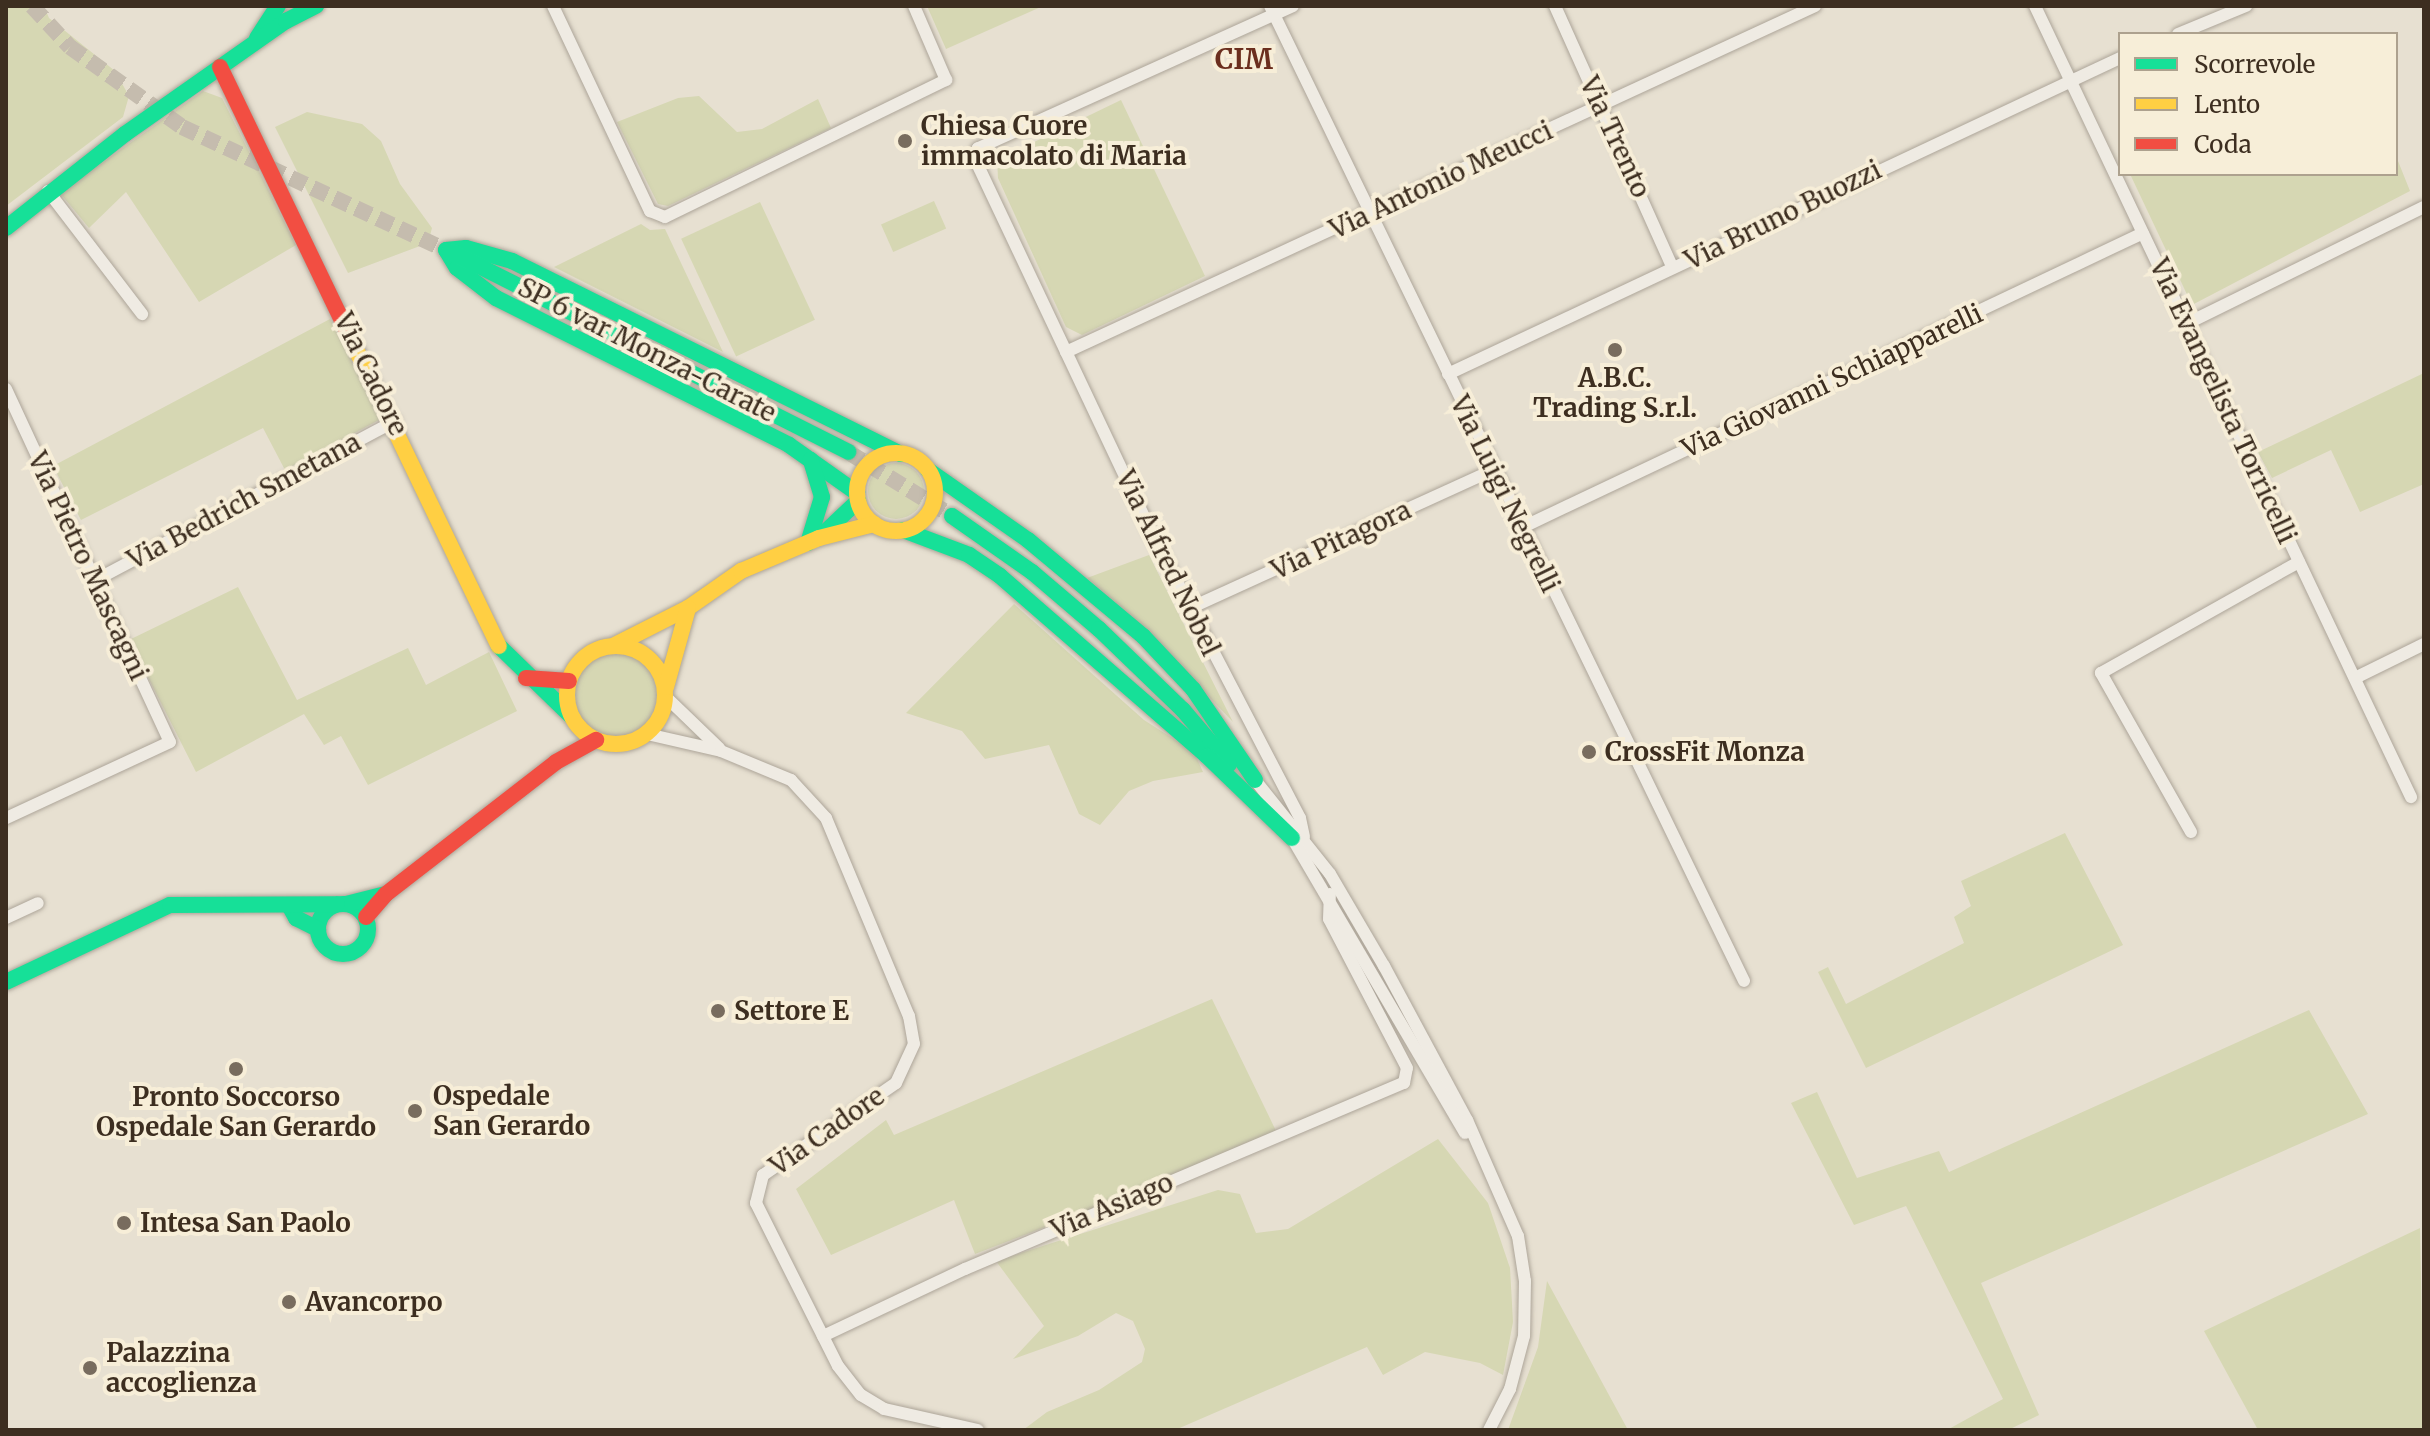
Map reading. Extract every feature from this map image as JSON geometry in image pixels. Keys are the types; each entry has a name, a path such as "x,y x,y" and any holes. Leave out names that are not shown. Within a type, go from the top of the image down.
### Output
{"street":[{"path":"246,48 278,6"},
{"path":"553,6 650,211 665,217 946,80 914,6"},
{"path":"1272,10 1293,6"},
{"name":"Via Trento","path":"1555,6 1673,268"},
{"name":"Via Antonio Meucci","path":"1066,352 1369,215 1815,6"},
{"name":"Via Evangelista Torricelli","path":"2035,6 2411,797"},
{"path":"2183,32 2246,6"},
{"path":"6,228 48,191 306,7"},
{"name":"Via Alfred Nobel","path":"1272,10 978,148 977,166 1188,609 1300,818 1298,838 1378,969"},
{"name":"Via Luigi Negrelli","path":"1272,10 1521,528 1744,981"},
{"name":"Via Bruno Buozzi","path":"1448,374 2070,78 2118,59"},
{"name":"Via Cadore","path":"220,67 395,421 502,651 526,678 596,740 623,744 647,734 721,751 791,780 826,818 909,1016 914,1044 896,1083 805,1143 763,1175 756,1188 756,1203 849,1382 884,1409 978,1430"},
{"path":"48,191 142,314"},
{"path":"2186,324 2424,207"},
{"name":"Via Giovanni Schiapparelli","path":"1521,528 2143,233"},
{"path":"874,524 857,497 811,460 496,298 457,268 446,250 466,248 512,261 928,470 1028,540 1135,628 1193,689 1298,838"},
{"name":"SP 6 var Monza-Carate","path":"446,250 848,452"},
{"name":"Via Pietro Mascagni","path":"6,389 170,742 6,818"},
{"name":"Via Bedrich Smetana","path":"94,581 395,421"},
{"path":"813,540 857,497 866,467 882,456 901,454"},
{"path":"811,460 822,497 813,540"},
{"path":"903,530 920,522 932,507 934,488 928,470"},
{"name":"Via Pitagora","path":"1188,609 1493,470"},
{"path":"952,516 1032,572 1255,780"},
{"path":"556,762 574,720 569,681 586,656 688,608 719,583 813,540 874,524 903,530 969,555 1000,576 1298,838"},
{"path":"2191,832 2101,673 2299,562"},
{"path":"647,734 660,718 688,608"},
{"path":"2355,678 2424,644"},
{"name":"Via Cadore","path":"615,645 649,658 666,693 721,751"},
{"path":"526,678 569,681"},
{"path":"1183,710 1298,838"},
{"path":"290,907 296,918 318,929 330,951 351,953 367,937 366,917 386,894 556,762 596,740"},
{"name":"Via Alfred Nobel","path":"1298,838 1378,969"},
{"path":"6,982 170,905 203,901 290,907 342,904 386,894"},
{"name":"Via Alfred Nobel","path":"1330,894 1329,919 1407,1068 1404,1083"},
{"path":"6,918 38,903"},
{"path":"342,904 366,917"},
{"path":"318,929 323,913 342,904"},
{"path":"1378,969 1496,1184 1523,1257 1524,1336 1510,1389 1489,1430"},
{"name":"Via Asiago","path":"823,1336 965,1269 1404,1083"}],"green space":[{"path":"6,6 44,6 49,18 115,71 129,96 123,117 6,206"},
{"path":"927,6 1043,6 946,49"},
{"path":"203,91 222,98 296,245 199,302 126,192 89,228 60,193"},
{"path":"699,96 737,132 762,129 818,99 831,128 668,206 658,204 617,122 678,98"},
{"path":"1121,100 1205,276 1082,335 1066,327 998,178 997,160"},
{"path":"307,112 362,124 381,141 400,184 432,228 428,243 348,273 275,127"},
{"path":"2398,161 2410,191 2192,305 2131,176 2398,176"},
{"path":"934,201 946,228 893,252 881,225"},
{"path":"760,202 815,320 736,357 681,239"},
{"path":"641,224 650,230 665,229 723,352 554,267"},
{"path":"330,319 381,419 285,470 263,428 81,520 53,466"},
{"path":"2424,373 2424,484 2360,512 2331,450 2272,478 2258,452"},
{"path":"896,463 916,471 924,491 916,511 896,519 876,511 868,491 876,471"},
{"path":"1149,555 1233,722 1133,617 1087,578"},
{"path":"238,587 297,700 408,648 426,685 489,652 517,711 368,785 341,736 324,745 304,714 196,772 129,640"},
{"path":"1014,604 1144,720 1194,752 1203,772 1153,781 1129,791 1100,825 1079,814 1049,745 985,759 962,731 906,713"},
{"path":"615,653 631,656 645,665 654,679 657,695 654,711 645,725 631,734 615,737 599,734 585,725 576,711 573,695 576,679 585,665 599,656"},
{"path":"2065,833 2123,945 1866,1068 1818,972 1828,967 1846,1004 1964,943 1954,917 1971,906 1961,881"},
{"path":"1212,999 1279,1137 975,1254 954,1200 831,1255 796,1189 886,1120 894,1135"},
{"path":"2309,1010 2368,1114 1981,1283 2039,1415 2008,1430 1947,1430 2003,1399 1906,1206 1854,1225 1791,1103 1817,1092 1857,1178 1939,1151 1949,1172"},
{"path":"1438,1139 1488,1203 1510,1268 1513,1322 1503,1375 1480,1363 1425,1352 1383,1375 1367,1347 1175,1430 1023,1430 1047,1412 1099,1390 1142,1362 1145,1349 1133,1321 1116,1313 1078,1336 1013,1359 1044,1326 996,1261 1218,1190 1240,1194 1256,1233 1288,1229"},
{"path":"2420,1228 2424,1430 2258,1430 2204,1331"},
{"path":"1547,1281 1628,1430 1508,1430 1538,1347"}],"tunnel":[{"path":"32,6 70,47 182,127 446,250"},
{"path":"848,452 952,516"}],"traffic: fast":[{"path":"257,38 278,6"},
{"path":"6,228 125,134 286,21 316,6"},
{"path":"446,250 466,248 512,261 901,454"},
{"path":"446,250 457,268 496,298 789,445 857,493"},
{"path":"449,251 848,452"},
{"path":"808,543 822,497 811,460"},
{"path":"928,470 1028,540 1143,636 1193,689 1255,780"},
{"path":"824,533 858,501"},
{"path":"952,516 1032,572 1099,629 1183,710 1229,764"},
{"path":"903,530 969,555 1000,576 1207,756 1292,838"},
{"path":"499,646 571,716"},
{"path":"346,904 386,894"},
{"path":"6,982 170,905 337,904"},
{"path":"343,904 361,911 368,929 361,947 343,954 325,947 318,929 325,911 343,904"},
{"path":"290,907 296,918 318,929"}],"traffic: slow":[{"path":"350,337 499,646"},
{"path":"896,453 911,456 928,470 935,492 932,507 918,524 896,531 881,528 864,514 857,492 860,477 874,460 896,453"},
{"path":"615,645 688,608 741,571 819,538 874,524"},
{"path":"666,687 688,608"},
{"path":"616,646 635,650 651,660 661,676 665,695 661,714 651,730 635,740 616,744 597,740 581,730 571,714 567,695 571,676 581,660 597,650 616,646"}],"traffic: jam":[{"path":"220,67 350,337"},
{"path":"526,678 569,681"},
{"path":"366,917 386,894 556,762 596,740"}],"place":[{"name":"Chiesa Cuore immacolato di Maria","path":"905,141"},
{"name":"A.B.C. Trading S.r.l.","path":"1615,350"},
{"name":"CrossFit Monza","path":"1589,752"},
{"name":"Settore E","path":"718,1011"},
{"name":"Pronto Soccorso Ospedale San Gerardo","path":"236,1069"},
{"name":"Ospedale San Gerardo","path":"415,1111"},
{"name":"Intesa San Paolo","path":"124,1223"},
{"name":"Avancorpo","path":"289,1302"},
{"name":"Palazzina accoglienza","path":"90,1368"}],"district":[{"name":"CIM","path":"1244,59"}]}
